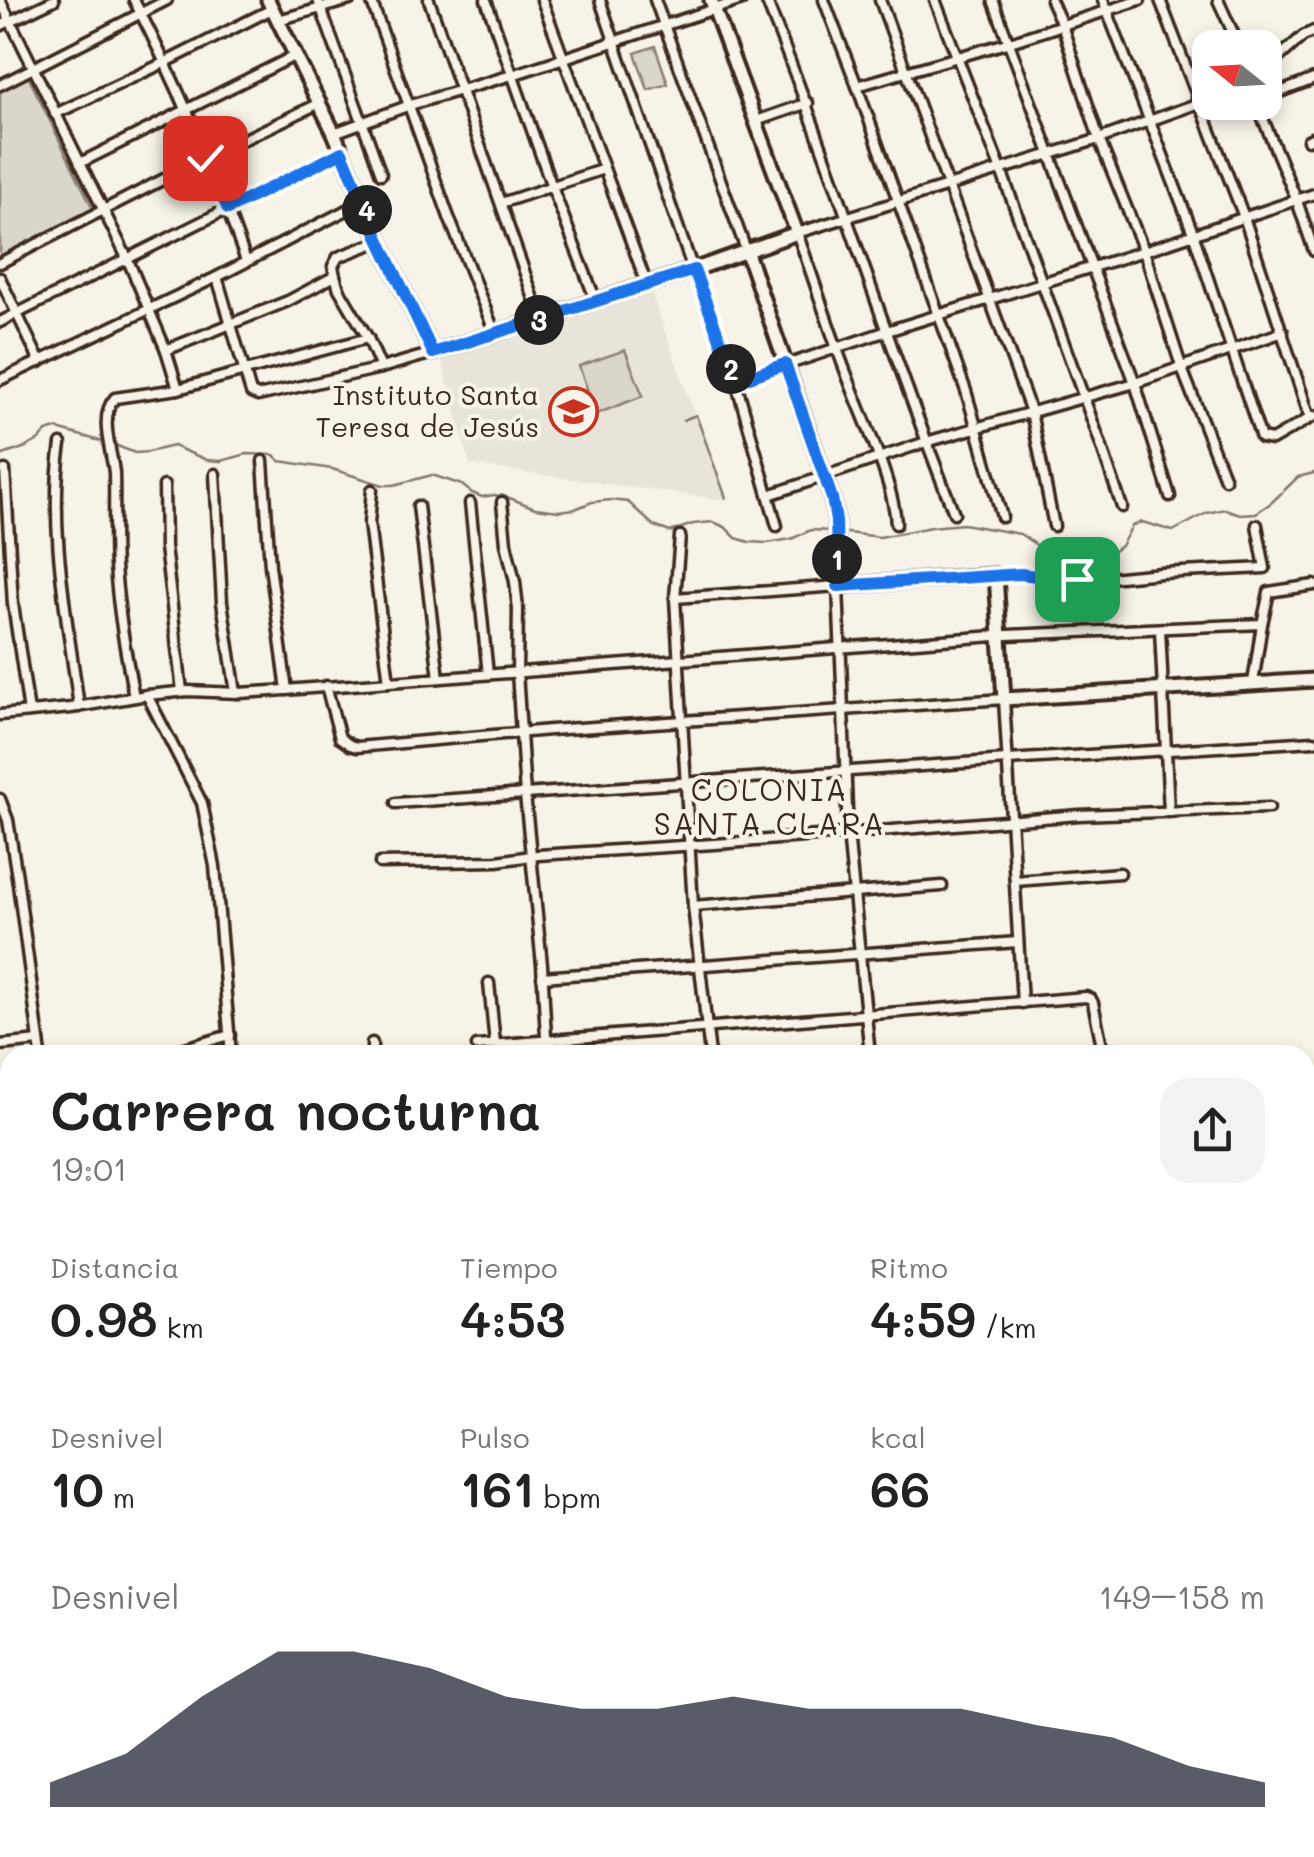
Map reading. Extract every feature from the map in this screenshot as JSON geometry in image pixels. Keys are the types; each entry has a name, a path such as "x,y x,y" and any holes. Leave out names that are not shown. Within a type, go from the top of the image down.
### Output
{"street":[{"path":"0,0 128,260 178,389"},
{"path":"0,26 54,0"},
{"path":"134,0 166,62 246,261"},
{"path":"0,85 167,0"},
{"path":"55,114 272,10 350,0"},
{"path":"370,0 450,220 496,333"},
{"path":"429,0 542,319"},
{"path":"486,0 596,301"},
{"path":"542,0 647,285"},
{"path":"600,0 736,382 777,526"},
{"path":"655,0 832,498 848,833 869,1045"},
{"path":"334,133 410,105 614,42 713,5 742,0"},
{"path":"766,0 808,104 954,513"},
{"path":"824,0 977,426 1002,517"},
{"path":"880,0 1031,412 1054,526"},
{"path":"935,0 1122,507"},
{"path":"994,0 1136,382 1170,496"},
{"path":"1051,0 1225,479"},
{"path":"857,86 1010,42 1105,5 1140,0"},
{"path":"1160,0 1192,70"},
{"path":"1218,0 1232,30"},
{"path":"319,4 381,174"},
{"path":"713,5 878,459 896,512 896,524"},
{"path":"1105,5 1194,232 1262,438 1272,440 1312,417 1212,120"},
{"path":"272,10 320,103 433,353"},
{"path":"1282,55 1314,30"},
{"path":"80,164 294,56"},
{"path":"1282,92 1314,79"},
{"path":"0,263 320,103"},
{"path":"756,121 808,104"},
{"path":"217,277 250,393 258,396 433,353 1192,106"},
{"path":"1264,120 1314,251"},
{"path":"0,322 342,152"},
{"path":"501,203 604,169"},
{"path":"736,382 1314,194"},
{"path":"0,380 217,277 364,201"},
{"path":"380,241 338,257 332,266 339,288 368,338 380,368"},
{"path":"166,350 288,301 335,276"},
{"path":"0,278 40,362"},
{"path":"769,495 977,426 1136,382 1283,332"},
{"path":"134,697 115,564 109,404 115,398 178,389 368,338"},
{"path":"61,444 56,479 58,524 79,707"},
{"path":"263,461 270,566 287,690"},
{"path":"5,470 13,604 29,712"},
{"path":"215,474 222,602 236,693"},
{"path":"164,486 167,564 182,692"},
{"path":"372,490 370,534 389,682"},
{"path":"502,502 518,609 517,672 546,1045"},
{"path":"470,503 488,674"},
{"path":"418,506 439,678"},
{"path":"1253,683 1269,592 1256,525"},
{"path":"680,536 675,598 692,906 709,1045"},
{"path":"675,598 996,575 1098,579 1265,568"},
{"path":"996,575 1022,1002"},
{"path":"1269,592 1314,585"},
{"path":"0,715 182,692 287,690 1000,636 1262,624"},
{"path":"1160,628 1169,812"},
{"path":"326,686 340,738 357,747 1314,680"},
{"path":"147,695 202,803 214,866 231,1045"},
{"path":"396,804 1314,740"},
{"path":"0,799 8,820 40,1045"},
{"path":"380,863 497,861 1011,820 1269,808"},
{"path":"1014,881 1120,873"},
{"path":"692,906 942,886"},
{"path":"542,977 1018,942"},
{"path":"489,984 495,1044"},
{"path":"486,1045 1091,999 1102,1045"},
{"path":"197,1045 230,1036"},
{"path":"0,1044 39,1041"}],"shaded area":[{"path":"655,46 668,84 648,90 635,53"},
{"path":"28,76 93,209 0,256 0,90"},
{"name":"Instituto Santa Teresa de Jesús","path":"650,289 725,500 470,465 441,357"},
{"path":"625,350 643,396 596,414 579,366"}],"waterway":[{"path":"683,420 696,415 726,498"},
{"path":"0,456 57,429 104,442"},
{"path":"112,444 135,453 173,446 207,460 221,461 247,454 274,455 280,461 332,469 383,485 432,475 482,497 507,497 535,508 559,511 592,502 628,502 654,526 670,532 713,522 749,542 791,539 811,530 832,531"},
{"path":"839,532 880,537 963,524 1020,534 1047,552 1087,559 1110,554 1121,546 1132,526 1142,522 1173,531 1207,513 1225,509 1240,514 1256,513 1298,477 1314,473"}],"place":[{"name":"Instituto Santa Teresa de Jesús","path":"574,411"}],"district":[{"name":"COLONIA SANTA CLARA","path":"770,808"}],"route":[{"path":"205,158 228,209 342,152 433,353 694,270 736,382 785,364 832,498 838,586 1021,574 1077,579"}]}
